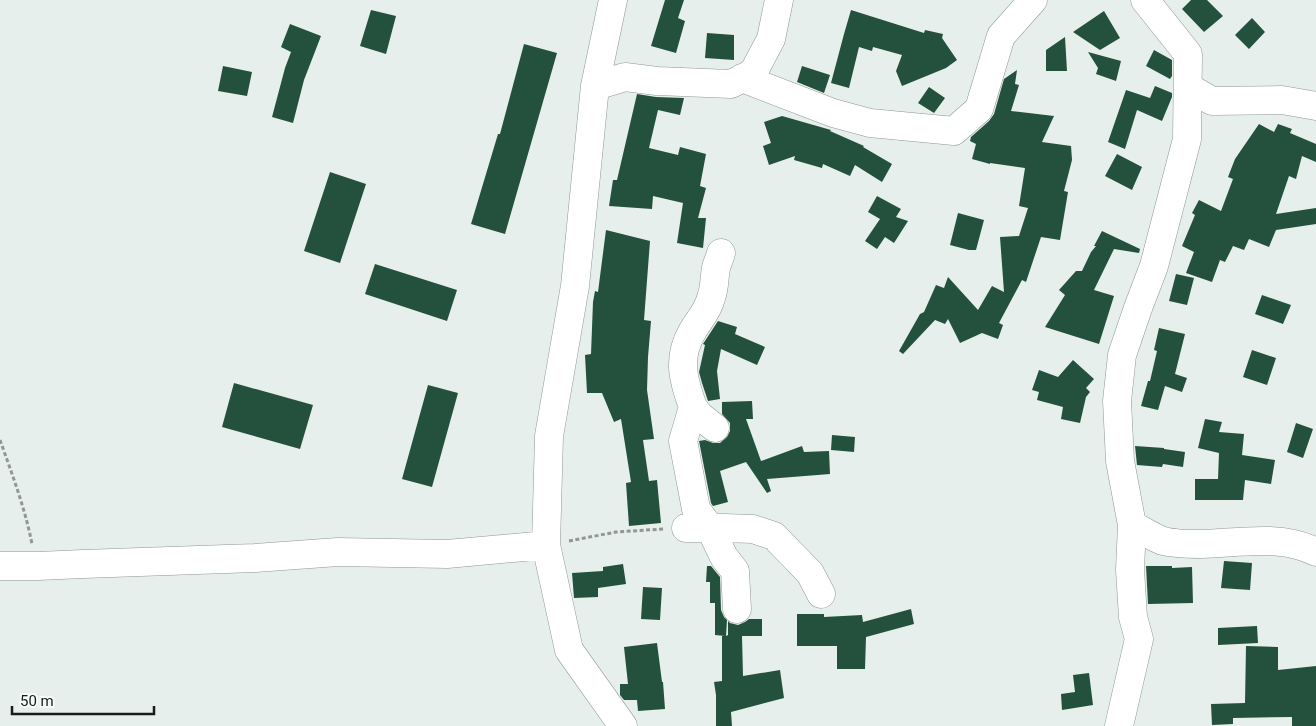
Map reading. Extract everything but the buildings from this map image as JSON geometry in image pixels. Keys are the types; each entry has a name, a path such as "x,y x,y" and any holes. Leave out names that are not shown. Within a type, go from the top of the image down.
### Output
{"street":[{"path":"613,0 595,86 575,286 549,436 546,545 569,650 623,726"},
{"path":"595,86 625,77 731,84 753,73 771,39 779,0"},
{"path":"742,78 833,113 870,123 954,131 979,109 1001,36 1033,0"},
{"path":"1119,726 1139,639 1133,617 1130,570 1132,525 1120,461 1117,401 1122,355 1154,266 1187,139 1188,54 1145,0"},
{"path":"1188,88 1212,101 1282,100 1316,106"},
{"path":"715,428 699,415 693,407 683,372 683,359 686,343 706,312 715,284 716,267 721,253"},
{"path":"693,407 683,441 698,528 735,570 737,609"},
{"path":"1132,525 1162,540 1172,542 1187,544 1251,541 1290,543 1304,546 1316,552"},
{"path":"698,528 753,529 774,536 810,573 821,594"},
{"path":"0,566 255,558 338,552 447,554 546,545"}],"path":[{"path":"0,440 17,486 38,566"},
{"path":"546,545 616,532 698,528"}]}
